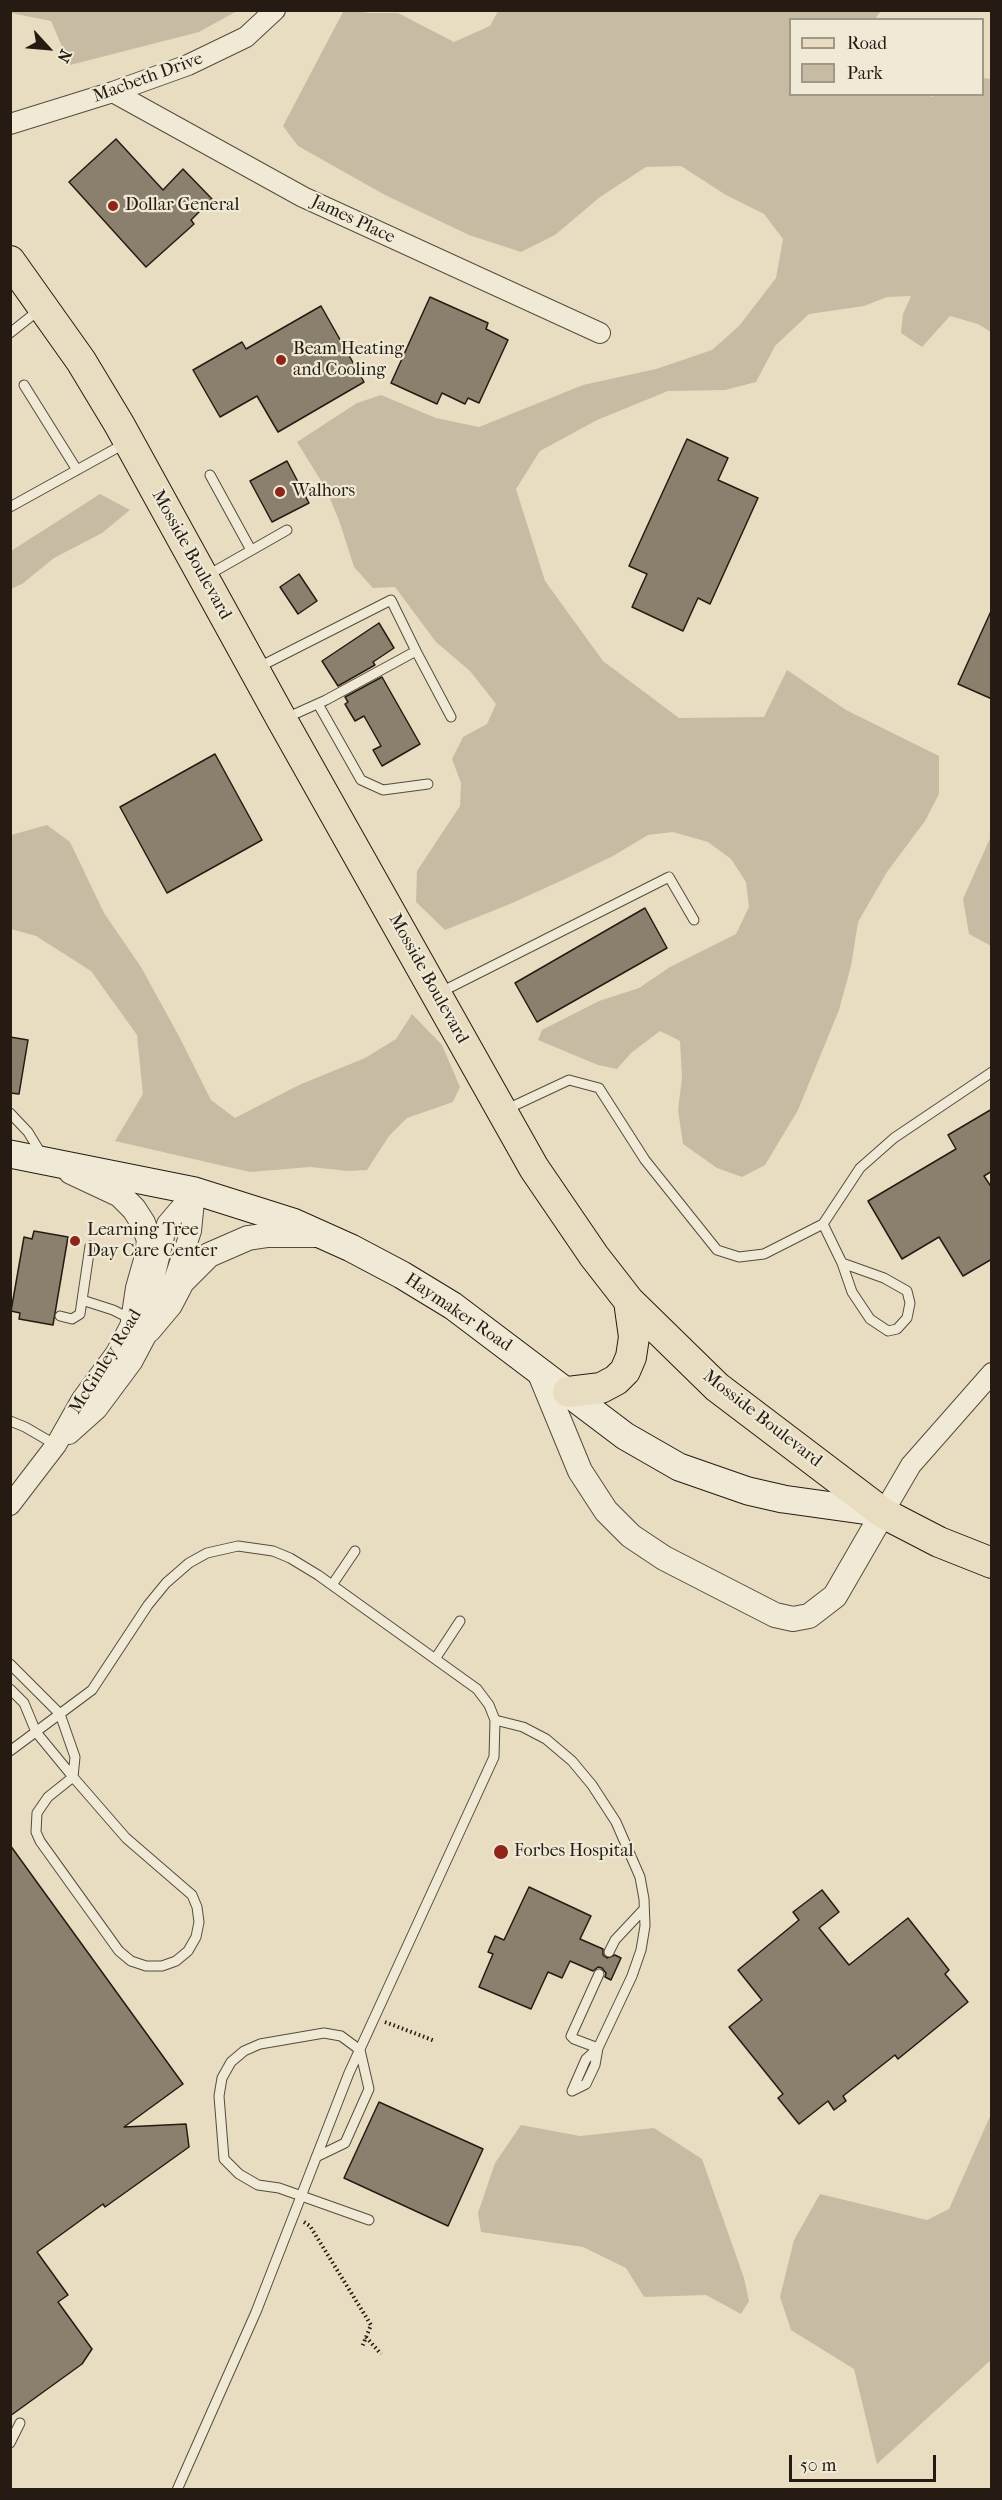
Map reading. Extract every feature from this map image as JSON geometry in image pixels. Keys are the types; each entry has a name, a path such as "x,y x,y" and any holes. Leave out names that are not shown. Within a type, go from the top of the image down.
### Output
{"main road":[{"name":"Mosside Boulevard","path":"11,263 44,306 81,361 129,442 282,720 534,1168 594,1256 630,1301 717,1387 883,1513 939,1542 992,1563"},
{"name":"Haymaker Road","path":"10,1154 195,1191 283,1219 322,1235 402,1275 453,1306 626,1436 680,1467 748,1491 783,1499 883,1513"},
{"path":"568,1392 601,1388 616,1380 624,1371 631,1356 634,1337 630,1301"}],"street":[{"name":"Macbeth Drive","path":"10,124 113,93 188,66 246,37 274,10"},
{"name":"James Place","path":"113,93 303,197 600,333"},
{"path":"44,1160 120,1195 134,1209 143,1223 148,1240 138,1288 141,1325 170,1305 182,1282 209,1254 248,1238 268,1235 322,1235"},
{"name":"McGinley Road","path":"10,1505 56,1445 82,1399 116,1353 141,1325 167,1224 195,1191"},
{"path":"538,1369 580,1471 606,1512 631,1536 664,1558 775,1616 792,1619 809,1617 835,1596 911,1465 992,1373"}],"lane":[{"path":"10,333 44,306"},
{"path":"24,385 77,470"},
{"path":"10,507 129,442"},
{"path":"210,475 251,550"},
{"path":"203,577 287,530"},
{"path":"254,669 391,600 451,717"},
{"path":"282,720 318,704 416,651"},
{"path":"318,704 360,780 383,790 428,784"},
{"path":"436,995 669,877 694,920"},
{"path":"502,1111 569,1080 599,1088 645,1160 717,1250 739,1257 764,1254 823,1224 860,1168 894,1138 992,1072"},
{"path":"10,1113 28,1132 44,1160"},
{"path":"823,1224 842,1263 852,1292 870,1319 888,1331 897,1329 907,1318 910,1303 907,1291 884,1278 842,1263"},
{"path":"60,1316 72,1319 80,1314 90,1246"},
{"path":"82,1300 113,1310 141,1325"},
{"path":"10,1421 25,1426 56,1445"},
{"path":"10,1751 92,1690 148,1605 166,1583 189,1563 207,1554 238,1546 273,1551 290,1558 332,1585 477,1689 489,1705 495,1720 494,1757 360,2050 300,2195 256,2312 177,2490"},
{"path":"332,1585 355,1551"},
{"path":"435,1659 460,1621"},
{"path":"10,1664 60,1714 75,1757 73,1777 41,1804 35,1822 40,1841 119,1951 131,1961 146,1966 162,1966 176,1961 188,1951 196,1937 200,1922 192,1895 179,1881 143,1855 126,1838 73,1777 36,1732 24,1703 10,1689"},
{"path":"495,1720 523,1727 546,1739 572,1761 616,1822 640,1877 645,1926 641,1950 632,1976 598,2048 571,2036 599,1974"},
{"path":"609,1952 615,1940 644,1910"},
{"path":"316,2157 345,2143 369,2089 360,2050 341,2036 324,2033 260,2044 237,2056 222,2078 219,2096 224,2159 239,2174 258,2184 279,2188 369,2220"},
{"path":"10,2443 20,2423"}],"path":[{"path":"375,2019 435,2041"},
{"path":"310,2226 371,2325 362,2348"},
{"path":"366,2337 381,2354"}],"green space":[{"path":"344,10 398,13 454,42 490,26 498,11 881,11 876,18 789,18 789,96 984,96 984,78 991,79 991,332 978,324 950,316 922,347 901,333 903,314 911,296 887,297 864,306 809,314 775,346 756,382 725,390 668,391 597,420 540,451 516,489 545,581 603,661 679,718 764,717 787,670 846,710 939,756 939,794 925,821 887,872 858,922 851,966 839,1010 798,1110 765,1165 742,1177 717,1168 683,1144 678,1110 682,1078 680,1041 660,1031 631,1053 617,1069 598,1065 538,1040 542,1030 599,1001 639,988 670,967 736,934 749,907 746,882 731,859 708,842 673,832 648,835 613,856 565,879 445,930 416,902 417,871 460,806 461,783 452,759 463,737 487,724 496,704 470,671 436,642 395,587 373,588 354,567 326,489 297,442 357,403 381,395 436,418 479,427 583,385 656,369 712,350 739,326 776,278 783,239 764,214 726,195 681,166 646,167 600,197 555,235 521,252 469,235 385,195 298,146 283,126"},
{"path":"10,11 237,11 199,32 70,65 51,21"},
{"path":"100,494 130,510 102,533 54,558 22,584 11,589 11,551"},
{"path":"47,825 70,842 104,913 141,967 211,1100 235,1118 299,1085 365,1058 396,1039 412,1014 442,1045 460,1087 453,1102 407,1118 389,1136 367,1170 348,1171 310,1167 250,1172 115,1141 143,1094 137,1035 91,971 36,936 11,929 11,835"},
{"path":"991,836 991,946 969,934 963,899"},
{"path":"991,2114 991,2360 877,2464 854,2369 791,2330 780,2297 794,2240 820,2194 927,2220 949,2209"},
{"path":"521,2125 580,2136 654,2128 702,2159 744,2278 749,2301 741,2314 706,2295 644,2297 626,2268 583,2247 481,2232 478,2213 495,2163"}],"building":[{"path":"116,139 163,190 183,169 212,199 191,220 194,224 146,267 69,182"},
{"path":"430,297 488,323 486,329 508,340 479,403 468,398 465,404 442,393 437,404 391,383"},
{"name":"Beam Heating and Cooling","path":"321,306 364,382 278,432 257,396 220,417 193,370 242,342 246,349"},
{"path":"687,439 728,458 718,480 758,498 710,604 698,598 683,631 632,607 647,574 629,566"},
{"name":"Walhors","path":"287,461 309,503 272,522 250,481"},
{"path":"299,574 317,601 298,614 280,587"},
{"path":"992,609 992,699 958,684"},
{"path":"379,623 394,648 373,662 375,665 338,686 322,661"},
{"path":"382,677 420,744 382,766 373,750 381,746 364,716 355,721 345,704 348,702 345,697"},
{"path":"215,754 262,840 167,893 120,807"},
{"path":"645,908 667,948 537,1022 515,983"},
{"path":"10,1037 28,1040 19,1094 10,1093"},
{"path":"992,1109 992,1171 984,1176 992,1188 992,1259 963,1276 939,1237 902,1259 868,1201 956,1149 948,1135"},
{"path":"34,1231 68,1237 53,1325 19,1319 20,1313 11,1311 24,1237 32,1239"},
{"path":"10,1845 183,2084 124,2127 186,2124 189,2147 105,2207 103,2204 37,2252 68,2295 58,2302 92,2349 82,2364 10,2416"},
{"path":"529,1887 591,1916 580,1939 603,1949 603,1955 607,1958 615,1955 621,1958 611,1980 605,1977 606,1973 602,1968 598,1967 593,1971 570,1961 562,1978 548,1972 531,2009 479,1987 493,1954 488,1952 495,1936 504,1940"},
{"path":"822,1890 839,1912 819,1928 849,1965 908,1918 949,1970 945,1974 968,2002 898,2059 895,2055 843,2096 846,2101 834,2110 828,2101 799,2124 778,2098 783,2094 729,2027 762,2000 738,1970 799,1920 793,1912"},
{"path":"379,2102 483,2149 448,2226 344,2178"}],"place":[{"name":"Dollar General","path":"113,206"},
{"name":"Beam Heating and Cooling","path":"281,360"},
{"name":"Walhors","path":"280,492"},
{"name":"Learning Tree Day Care Center","path":"75,1241"},
{"name":"Forbes Hospital","path":"501,1852"}]}
